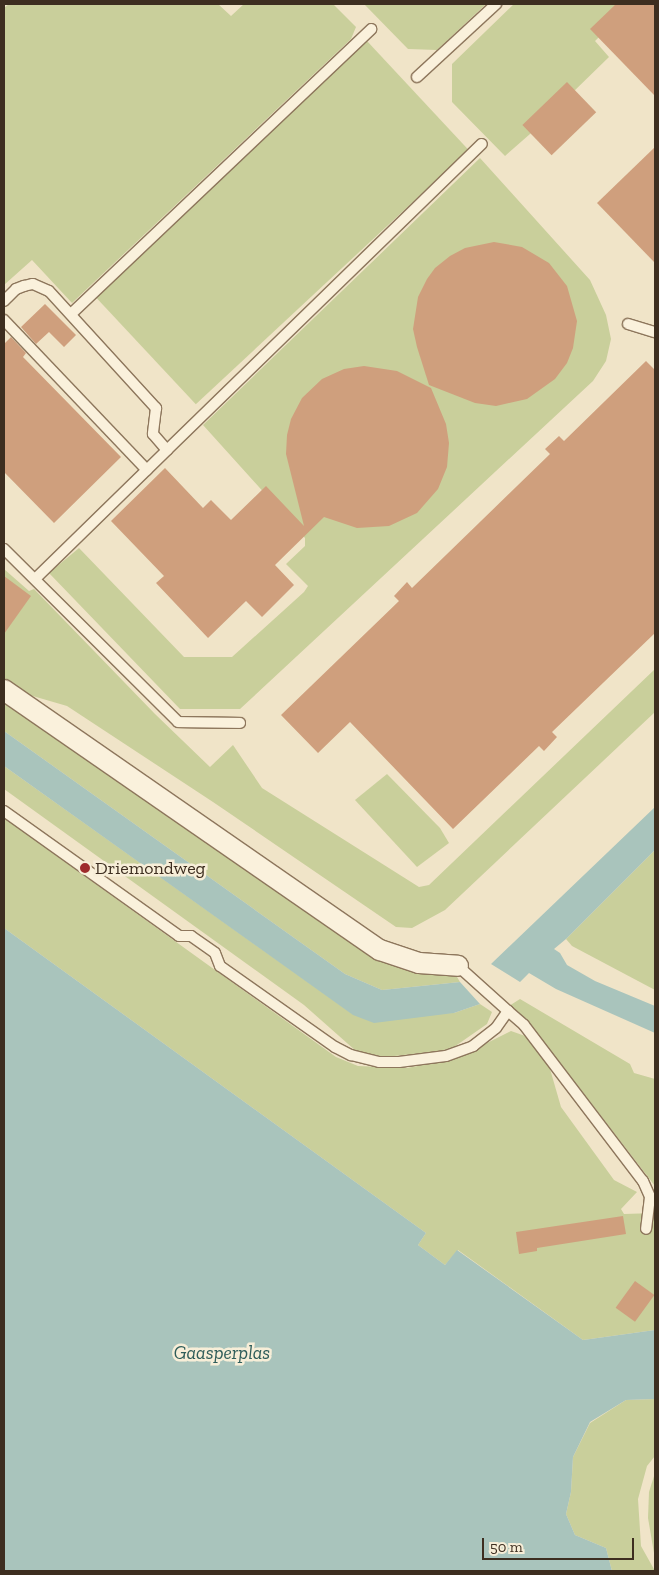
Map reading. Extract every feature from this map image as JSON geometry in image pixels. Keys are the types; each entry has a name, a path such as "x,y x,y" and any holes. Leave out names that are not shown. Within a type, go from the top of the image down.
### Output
{"street":[{"path":"4,690 380,950 419,963 458,966"}],"lane":[{"path":"417,77 496,4"},
{"path":"71,314 371,29"},
{"path":"34,579 482,144"},
{"path":"4,301 16,289 33,284 50,291 156,408 153,434 168,450"},
{"path":"4,320 147,470"},
{"path":"628,324 655,332"},
{"path":"4,549 178,722 240,723"},
{"path":"4,811 178,936 191,936 214,954 220,966 335,1047 352,1055 379,1062 400,1062 446,1056 473,1046 496,1028 508,1011"},
{"path":"458,966 524,1025 643,1180 650,1197 646,1229"}],"green space":[{"path":"9,4 218,4 231,16 244,4 333,4 356,27 351,39 72,303 32,260 4,285 4,8"},
{"path":"364,4 486,4 437,50 408,49"},
{"path":"514,4 633,4 595,41 609,57 505,156 452,102 452,64"},
{"path":"367,41 469,150 196,404 94,295"},
{"path":"480,158 590,280 606,315 611,339 606,361 593,381 240,709 180,709 49,573 79,548 184,657 232,657 304,592 308,586 286,564 305,546 305,538 203,425"},
{"path":"4,569 29,591 34,589 155,714 210,767 233,745 262,788 419,887 429,885 655,669 655,712 445,910 412,928 396,927 213,802 67,706 19,692 4,682"},
{"path":"4,703 363,949 397,966 457,977 460,982 382,990 345,974 4,731"},
{"path":"4,766 354,1015 454,1013 480,1004 492,1012 487,1024 454,1047 440,1051 385,1057 356,1051 304,1005 4,789"},
{"path":"387,774 440,828 449,843 417,867 355,800"},
{"path":"4,818 336,1057 358,1066 407,1068 455,1059 511,1031 528,1037 548,1062 561,1107 614,1180 637,1192 621,1209 624,1214 655,1213 655,1330 583,1340 458,1250 445,1265 418,1245 426,1233 4,928"},
{"path":"655,850 655,990 572,946 566,939"},
{"path":"520,999 630,1064 634,1073 655,1079 655,1186 530,1024 509,1006"},
{"path":"655,1399 655,1456 647,1466 638,1499 641,1546 655,1571 612,1571 606,1548 575,1535 566,1514 571,1492 573,1457 590,1423 626,1400"},
{"path":"655,1473 655,1559 648,1518 649,1492"}],"water":[{"path":"4,731 345,974 382,990 460,982 480,1004 454,1013 374,1023 353,1015 4,766"},
{"path":"655,807 655,850 554,949 560,953 567,965 595,981 655,1006 655,1033 556,989 529,973 520,982 491,964"},
{"name":"Gaasperplas","path":"4,928 426,1233 418,1245 445,1265 457,1250 583,1340 655,1330 655,1399 626,1400 590,1422 573,1457 571,1492 566,1514 575,1535 606,1548 612,1571 4,1571"}],"building":[{"path":"616,4 655,4 655,96 590,29"},
{"path":"567,82 596,112 552,155 522,125"},
{"path":"655,147 655,263 597,203"},
{"path":"494,242 522,247 549,263 567,286 577,321 573,348 567,363 555,379 527,399 496,406 475,403 429,385 413,329 418,297 435,268 450,256 465,248"},
{"path":"45,304 76,335 64,347 49,332 36,344 21,327"},
{"path":"11,337 26,353 23,357 121,457 54,523 4,472 4,344"},
{"path":"646,361 655,370 655,633 552,732 557,737 544,751 539,746 453,829 350,722 318,753 281,715 399,601 394,596 407,582 412,588 550,454 545,449 559,436 564,441"},
{"path":"364,366 397,371 431,388 446,424 449,443 447,467 438,489 417,513 389,526 357,528 324,517 275,565 294,585 262,617 246,601 208,638 156,583 164,576 111,521 165,468 203,508 211,500 231,520 266,486 304,526 286,454 287,435 291,419 302,398 322,379 344,369"},
{"path":"4,576 31,596 4,634"},
{"path":"623,1216 626,1234 537,1248 537,1251 519,1254 516,1232"},
{"path":"635,1281 654,1295 635,1322 616,1308"}],"place":[{"name":"Driemondweg","path":"85,868"}]}
